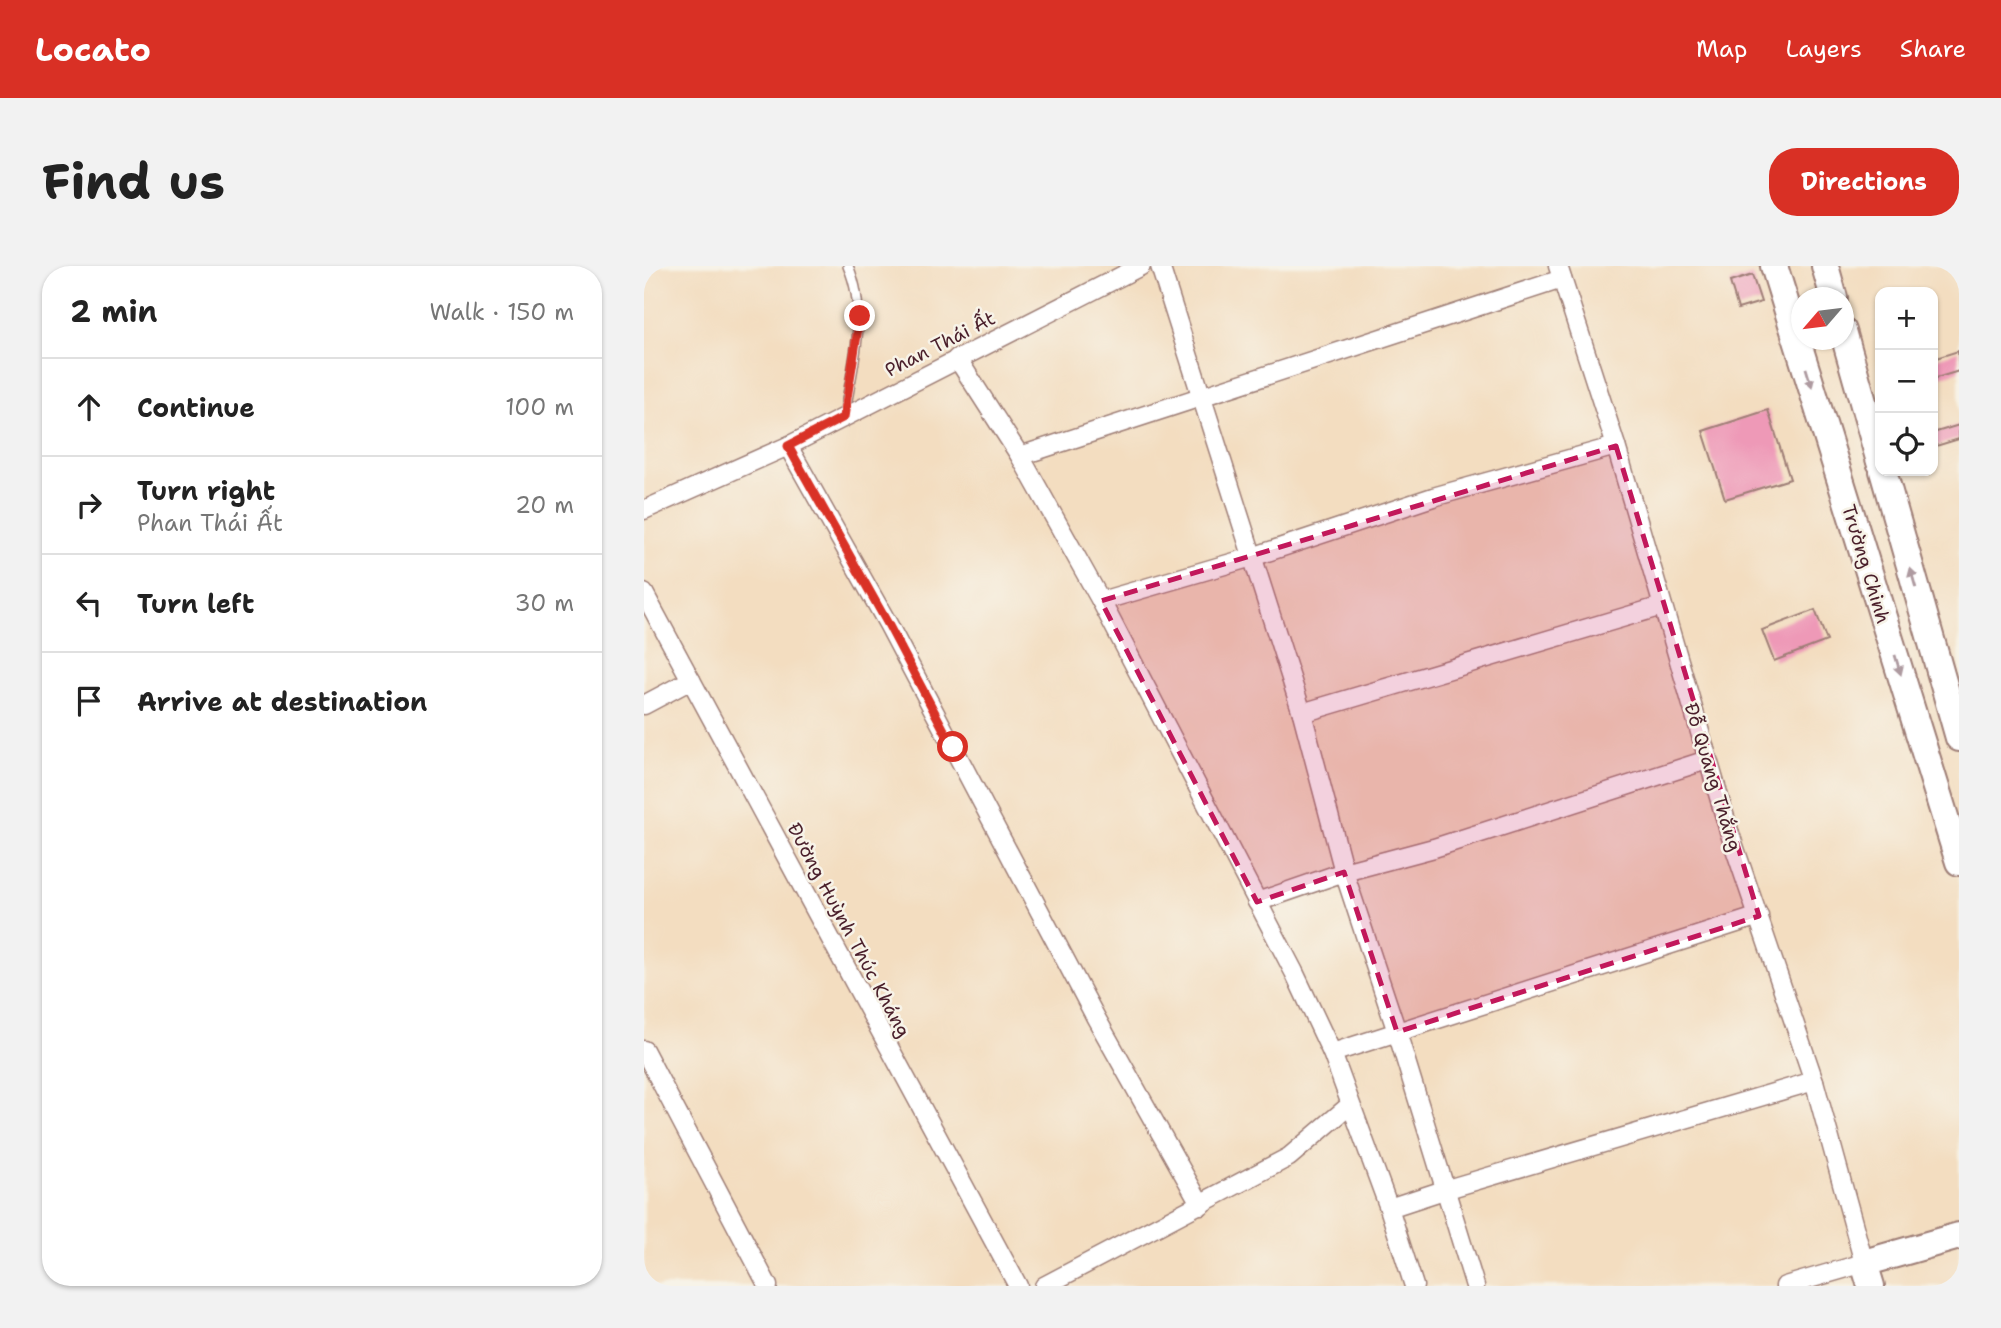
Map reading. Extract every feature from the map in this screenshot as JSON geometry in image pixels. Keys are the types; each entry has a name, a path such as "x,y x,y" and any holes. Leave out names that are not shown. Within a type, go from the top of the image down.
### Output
{"street":[{"name":"Phan Thái Ất","path":"644,510 788,446 1141,266"},
{"path":"1160,266 1301,713 1344,872 1397,1032 1475,1286"},
{"name":"Trường Chinh","path":"1774,266 1959,862"},
{"path":"1825,266 1831,287"},
{"path":"1020,456 1560,273"},
{"name":"Đỗ Quang Thắng","path":"1560,273 1616,446 1707,760 1814,1080 1868,1274"},
{"path":"1848,350 1875,444"},
{"path":"957,358 1020,456 1101,601 1332,1053 1414,1286"},
{"path":"788,446 888,624 1096,1018 1200,1205"},
{"path":"1101,601 1252,557 1433,497 1616,446"},
{"name":"Trường Chinh","path":"1885,476 1951,682 1959,738"},
{"name":"Đường Huỳnh Thúc Kháng","path":"644,593 1018,1286"},
{"path":"1301,713 1662,606"},
{"path":"644,705 691,680"},
{"path":"1257,902 1344,872 1434,848 1707,760"},
{"path":"1332,1053 1759,916"},
{"path":"644,1050 768,1286"},
{"path":"1388,1208 1814,1080"},
{"path":"1044,1286 1289,1157 1350,1105"},
{"path":"1785,1286 1868,1274 1959,1236"}],"lane":[{"path":"844,417 860,316 856,285 848,266"}],"highlighted area":[{"path":"1616,446 1759,916 1397,1032 1344,872 1257,902 1101,601"}],"building":[{"path":"1752,275 1761,302 1738,309 1730,282"},
{"path":"1958,351 1959,371 1938,377 1938,357"},
{"path":"1768,410 1790,479 1725,499 1703,431"},
{"path":"1959,425 1959,439 1938,445 1938,431"},
{"path":"1815,610 1827,641 1774,661 1762,630"}],"route":[{"path":"860,316 844,417 788,446 888,624 953,747"}]}
